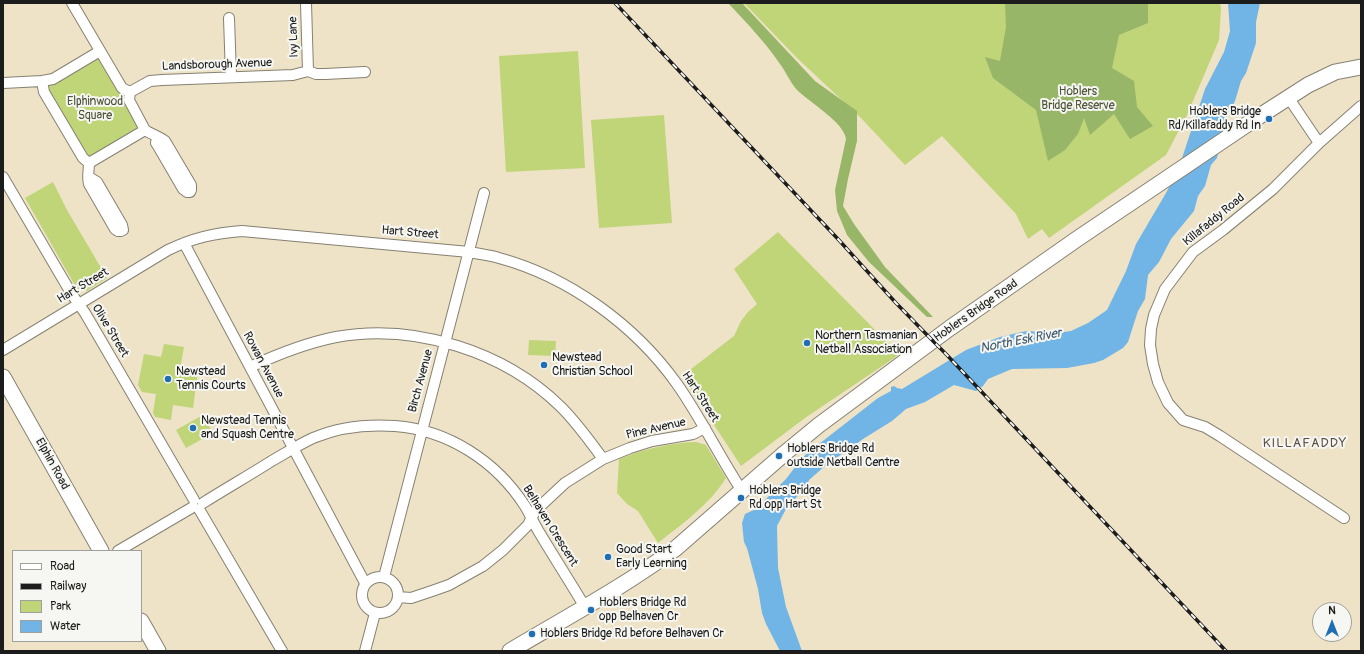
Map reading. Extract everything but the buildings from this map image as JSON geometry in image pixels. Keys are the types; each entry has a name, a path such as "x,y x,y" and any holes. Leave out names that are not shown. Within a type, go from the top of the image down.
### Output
{"highway":[{"name":"Hoblers Bridge Road","path":"510,651 637,576 674,549 819,425 945,332 1082,236 1308,84 1335,72 1361,67"},
{"name":"Elphin Road","path":"3,377 100,550"},
{"path":"142,623 156,650"}],"street":[{"path":"72,3 122,88 130,92 129,100 144,130 165,141 191,185 190,192 183,189 156,143 158,138"},
{"name":"Ivy Lane","path":"306,3 308,71"},
{"path":"229,18 231,76"},
{"path":"3,83 42,82 52,79 100,51"},
{"name":"Landsborough Avenue","path":"130,92 150,81 231,76 293,75 308,71 316,74 365,72"},
{"path":"42,82 44,92 83,158 89,163"},
{"path":"1288,97 1319,143"},
{"name":"Killafaddy Road","path":"1344,518 1220,436 1205,427 1184,420 1168,403 1158,382 1150,345 1154,315 1165,289 1193,252 1223,230 1273,189 1319,143 1361,106"},
{"path":"89,163 144,130"},
{"path":"89,163 88,181 89,184 115,229 118,231 123,230 122,225 97,182 89,177"},
{"name":"Olive Street","path":"3,177 198,505 282,651"},
{"name":"Birch Avenue","path":"384,577 484,193"},
{"name":"Hart Street","path":"3,350 168,250 203,236 242,231 469,252 499,258 530,269 560,283 589,300 616,319 652,354 671,377 705,428 742,491"},
{"name":"Rowan Avenue","path":"184,243 365,583"},
{"path":"250,367 294,348 336,337 363,334 389,334 407,335 445,342 471,350 493,360 540,389 561,407 579,427 603,459"},
{"name":"Belhaven Crescent","path":"120,550 293,449 325,433 359,426 390,425 422,430 445,438 465,448 495,469 525,506 585,607"},
{"name":"Pine Avenue","path":"398,597 410,598 450,585 483,566 503,550 528,525 536,511 565,483 603,459 652,441 693,434 705,428"},
{"path":"374,577 384,577 393,582 396,586 398,597 393,608 382,613 375,613 365,606 362,601 361,594 365,583 374,577"},
{"path":"365,651 375,613"}],"green space":[{"path":"728,3 742,3 815,81 857,111 857,141 843,206 885,267 933,317 927,317 869,262 847,235 837,211 835,190 846,139 844,133 833,119 797,90 768,48"},
{"name":"Hoblers Bridge Reserve","path":"744,3 1220,3 1221,8 1219,40 1187,115 1166,155 1049,238 1042,229 1028,239 1016,214 942,136 905,165 861,118 796,57"},
{"path":"1005,3 1148,3 1148,23 1119,35 1112,68 1134,81 1137,107 1153,126 1130,139 1114,114 1090,135 1084,118 1078,134 1065,150 1048,161 1036,110 993,78 985,57 1000,61 1006,27"},
{"path":"578,51 585,168 506,172 499,56"},
{"name":"Elphinwood Square","path":"94,58 100,58 125,92 140,129 93,158 87,157 48,90 47,85 49,82"},
{"path":"664,115 672,223 599,228 591,120"},
{"path":"53,182 67,210 107,278 87,291 77,289 25,198"},
{"name":"Northern Tasmanian Netball Association","path":"778,232 894,349 897,356 805,418 741,466 682,376 734,336 741,321 757,304 734,269"},
{"path":"529,340 556,341 555,356 528,355"},
{"name":"Newstead Tennis Courts","path":"164,344 184,347 180,369 198,372 193,408 173,405 171,420 155,417 153,413 156,394 142,392 138,385 144,354 161,357"},
{"path":"203,415 213,433 186,448 176,430"},
{"path":"696,442 706,445 726,478 712,497 686,521 658,543 638,511 627,504 617,493 619,459 657,447"}],"water":[{"name":"North Esk River","path":"1228,3 1260,3 1256,22 1256,43 1235,101 1226,119 1217,158 1211,165 1205,186 1198,196 1194,211 1171,239 1159,262 1148,275 1145,299 1138,311 1128,342 1123,348 1103,360 1094,363 1067,368 1012,369 988,379 983,386 976,391 954,385 925,402 906,409 892,421 863,439 825,466 809,480 806,488 786,509 777,526 778,568 786,607 802,651 780,651 762,613 758,589 744,542 742,523 745,514 756,509 786,479 802,458 810,451 878,398 891,391 891,387 894,386 902,389 966,350 1000,337 1027,331 1057,333 1071,331 1088,323 1107,310 1126,271 1136,244 1178,170 1205,89 1224,52 1230,31"}],"railway":[{"path":"615,3 837,238 896,303 1226,651"}],"place":[{"name":"Hoblers Bridge Rd/Killafaddy Rd In","path":"1269,119"},
{"name":"Northern Tasmanian Netball Association","path":"807,343"},
{"name":"Newstead Christian School","path":"544,365"},
{"name":"Newstead Tennis Courts","path":"168,379"},
{"name":"Newstead Tennis and Squash Centre","path":"193,428"},
{"name":"Hoblers Bridge Rd outside Netball Centre","path":"779,456"},
{"name":"Hoblers Bridge Rd opp Hart St","path":"741,498"},
{"name":"Good Start Early Learning","path":"608,557"},
{"name":"Hoblers Bridge Rd opp Belhaven Cr","path":"591,610"},
{"name":"Hoblers Bridge Rd before Belhaven Cr","path":"532,634"}],"district":[{"name":"KILLAFADDY","path":"1305,444"}]}
